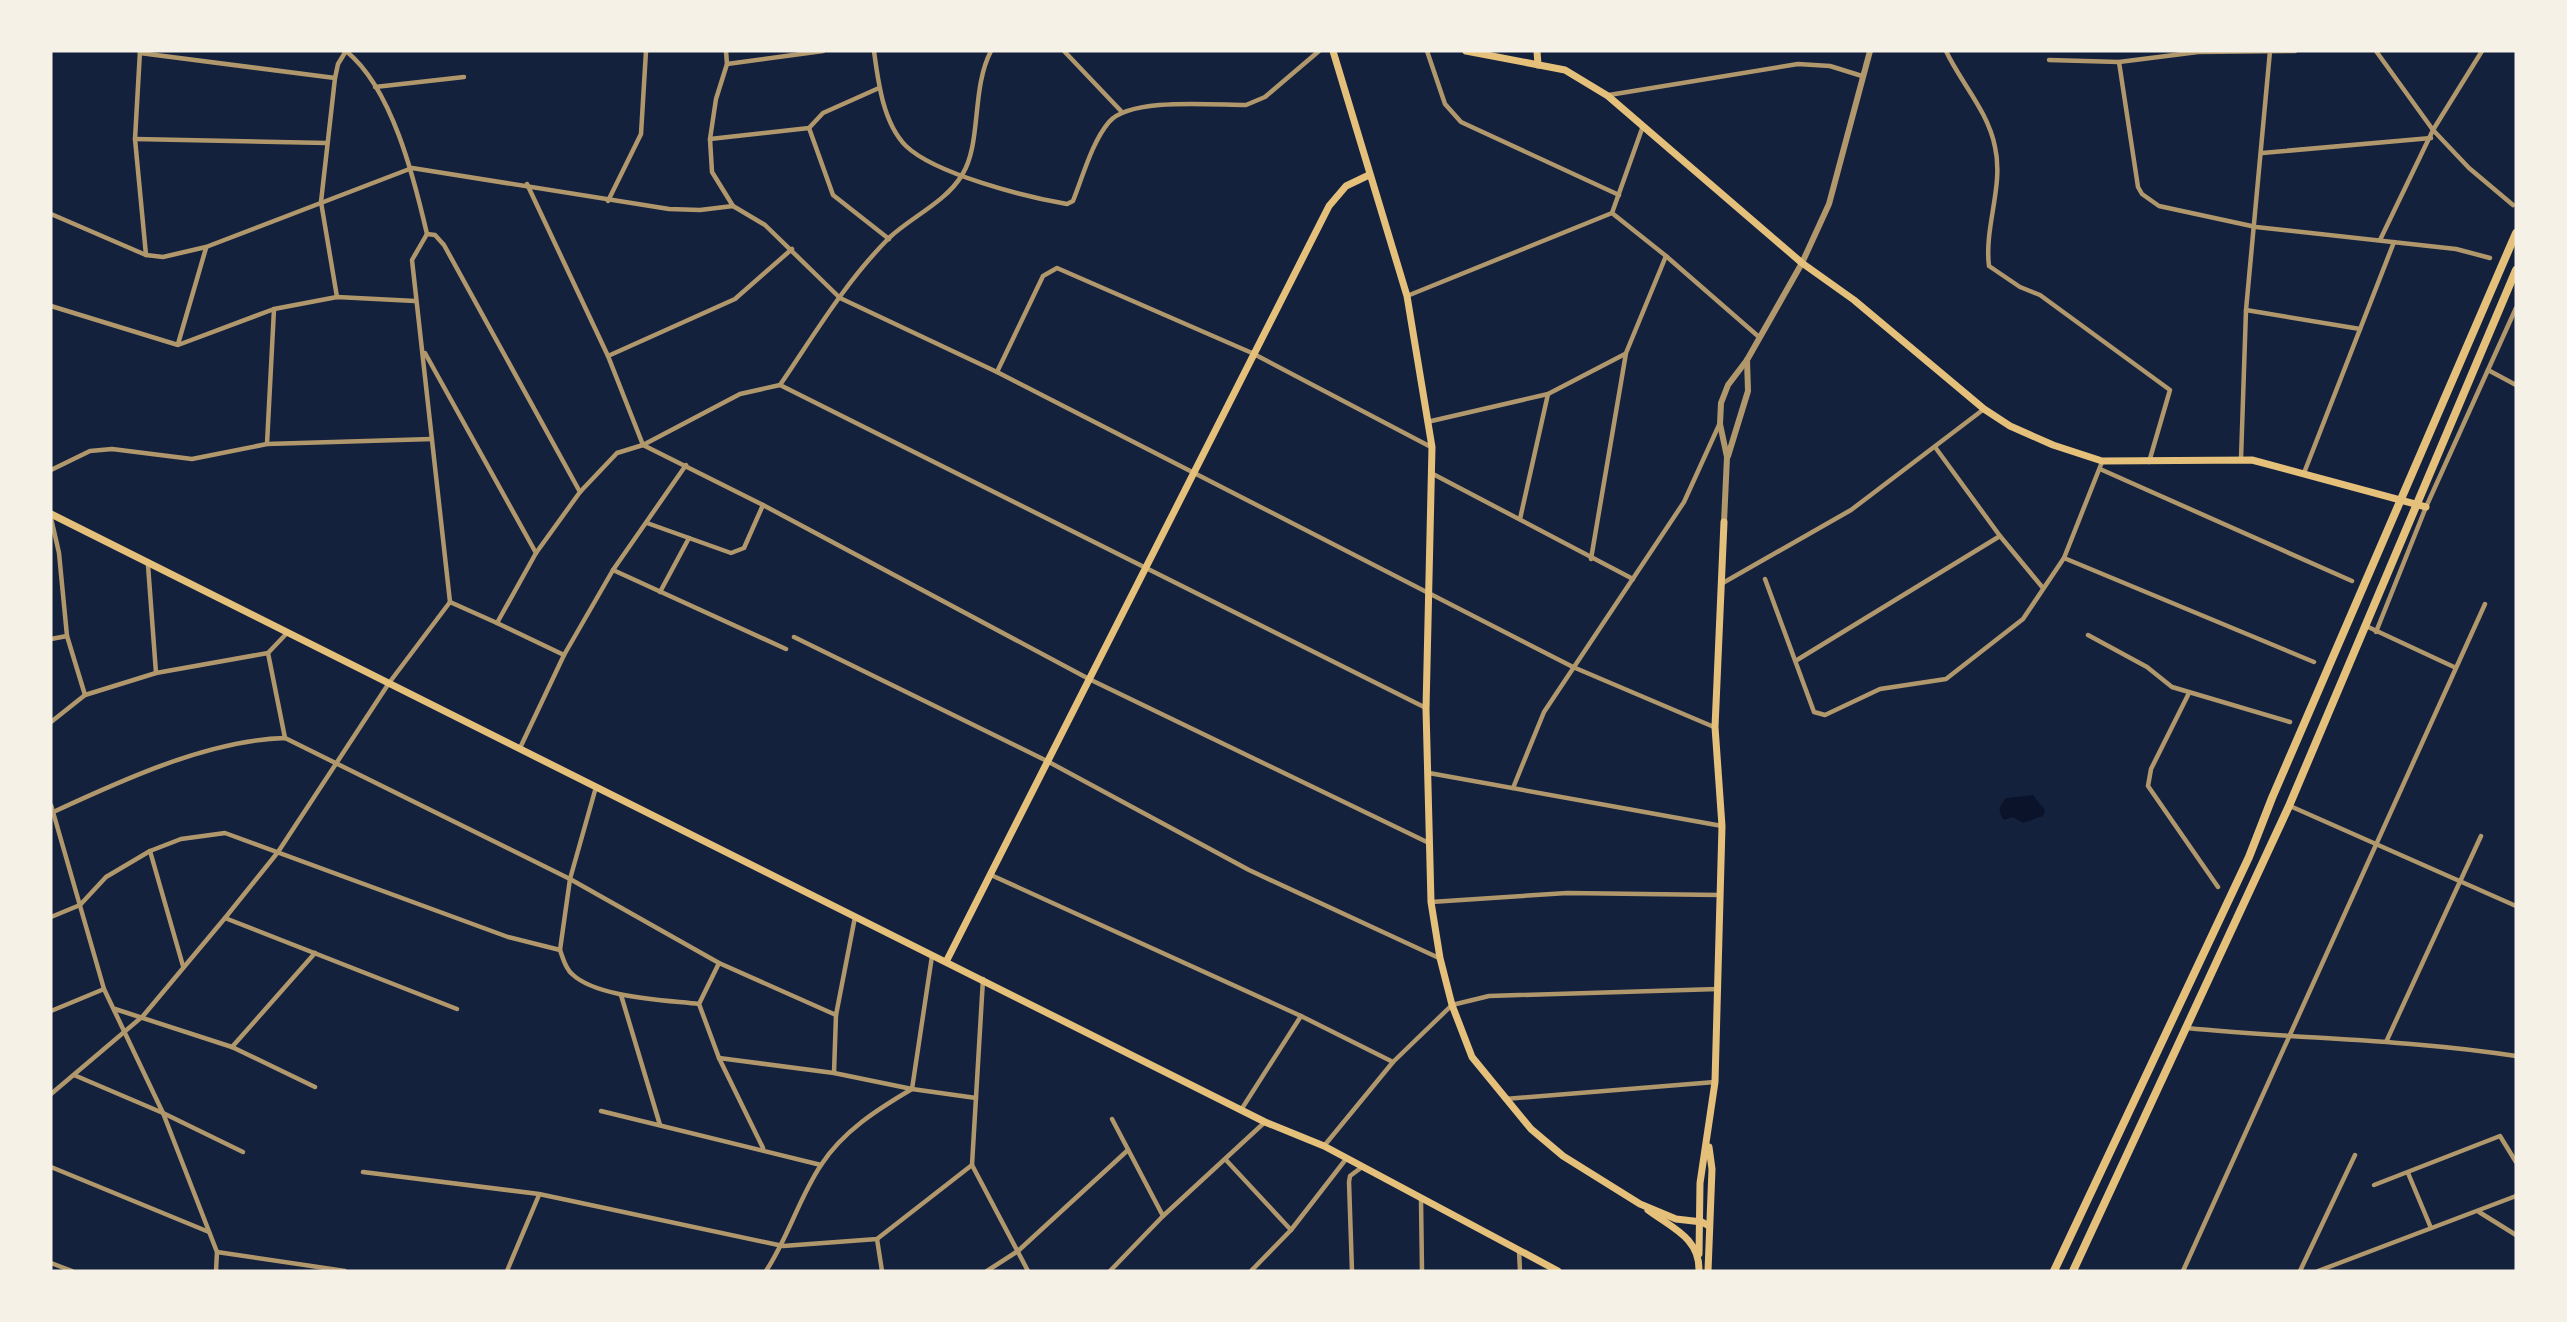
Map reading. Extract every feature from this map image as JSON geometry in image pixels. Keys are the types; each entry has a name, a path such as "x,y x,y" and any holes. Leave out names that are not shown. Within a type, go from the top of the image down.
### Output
{"highway":[{"path":"2053,1271 2249,857 2399,501 2516,233"},
{"path":"2073,1271 2289,806 2516,270"}],"main road":[{"path":"1333,51 1407,296 1432,447 1430,636 1426,709 1432,902 1440,958 1452,1005 1472,1057 1531,1129 1563,1156 1683,1234 1699,1254"},
{"path":"1466,51 1565,70 1608,96 1644,123 1802,263 1854,300 1984,409 2030,436 2101,465 2241,459 2426,507"},
{"path":"1537,51 1538,65"},
{"path":"947,960 1252,353 1329,206 1346,186 1369,175"},
{"path":"51,516 855,917 947,960 1265,1122 1324,1146 1558,1271"},
{"path":"1699,1271 1700,1183 1715,1082 1722,826 1714,727 1724,522"},
{"path":"1708,1143 1712,1169 1708,1271"},
{"path":"1640,1204 1681,1220 1698,1222 1709,1229"},
{"path":"1683,1234 1698,1237 1709,1229"}],"street":[{"path":"51,1094 143,1016 225,918 278,852 388,682 450,602 412,260 427,234 412,169 375,87 360,65 345,51 335,78 321,202 337,297"},
{"path":"608,201 641,134 646,51"},
{"path":"726,51 727,64 716,99 710,139 712,172 733,206 765,225 840,298 998,372 1573,667 1714,727"},
{"path":"727,64 823,51"},
{"path":"874,51 879,88 895,131 905,145 920,156 962,176 1069,204 1107,123 1121,111 1140,107 1255,102 1265,97 1319,51"},
{"path":"780,384 840,298 889,239 962,176 968,159 983,65 991,51"},
{"path":"1064,51 1121,111"},
{"path":"1427,51 1445,104 1461,122 1619,195"},
{"path":"1724,522 1727,457 1720,424 1721,403 1728,385 1748,360 1802,263 1829,204 1870,51"},
{"path":"1946,51 1981,113 1995,146 1996,180 1989,266 2020,287 2040,295 2170,390 2149,463"},
{"path":"2049,60 2119,62 2198,52 2295,51"},
{"path":"2376,51 2432,131 2513,205"},
{"path":"2380,240 2432,131 2482,51"},
{"path":"146,255 135,139 140,52 335,78"},
{"path":"2241,459 2246,310 2256,227 2270,52"},
{"path":"2119,62 2138,187 2142,194 2159,206 2256,227 2456,249 2490,258"},
{"path":"1608,96 1798,64 1830,66 1863,76"},
{"path":"375,87 464,77"},
{"path":"710,139 809,128 823,113 879,88"},
{"path":"1407,296 1612,213 1644,123"},
{"path":"809,128 828,187 837,201 889,239"},
{"path":"2262,153 2439,137"},
{"path":"135,139 326,143"},
{"path":"51,214 146,255 163,257 206,247 412,169 527,184 608,201 669,209 700,210 733,206"},
{"path":"527,184 608,356 643,445 763,505 1089,679 1430,844"},
{"path":"1612,213 1759,337"},
{"path":"427,234 435,235 444,245 580,492"},
{"path":"2304,474 2394,242"},
{"path":"178,345 206,247"},
{"path":"608,356 735,299 792,250"},
{"path":"1591,559 1626,353 1666,256"},
{"path":"998,372 1045,273 1057,268 1252,353 1432,447"},
{"path":"51,306 178,345 274,309 337,297 415,301"},
{"path":"2376,632 2426,507 2516,308"},
{"path":"267,444 274,309"},
{"path":"2246,310 2360,329"},
{"path":"423,349 536,552"},
{"path":"1427,422 1548,394 1626,353"},
{"path":"1727,457 1748,391 1748,360"},
{"path":"2488,370 2516,385"},
{"path":"497,623 536,552 580,492 617,453 643,445 740,394 780,384 1426,709"},
{"path":"1520,519 1548,394"},
{"path":"1721,584 1851,510 1984,409"},
{"path":"1513,788 1544,712 1684,502 1720,424"},
{"path":"51,470 90,451 112,449 192,460 267,444 432,439"},
{"path":"1935,447 2000,536 2043,588"},
{"path":"520,748 564,655 613,570 686,465"},
{"path":"1765,579 1814,712 1825,715 1880,689 1946,679 2023,619 2064,558 2101,465 2352,581"},
{"path":"1433,474 1633,579"},
{"path":"647,523 731,553 739,552 744,548 763,505"},
{"path":"51,516 59,553 67,636 85,695"},
{"path":"1797,660 2000,536"},
{"path":"660,592 689,538"},
{"path":"51,554 59,553"},
{"path":"2064,558 2314,662"},
{"path":"148,565 156,673"},
{"path":"613,570 786,649"},
{"path":"450,602 564,655"},
{"path":"2183,1271 2291,1038 2374,845 2485,604"},
{"path":"2365,626 2455,667"},
{"path":"51,722 85,695 156,673 268,653 288,632"},
{"path":"2088,635 2147,667 2172,687 2290,722"},
{"path":"51,639 67,636"},
{"path":"794,637 1047,761 1249,870 1440,958"},
{"path":"268,653 285,738"},
{"path":"2189,693 2151,769 2148,786 2218,887"},
{"path":"52,812 140,774 255,739 285,738 570,879 719,963 836,1016"},
{"path":"1429,773 1722,826"},
{"path":"596,786 570,879 560,950 572,974 621,995 699,1004"},
{"path":"51,805 104,989 163,1113 217,1252 216,1271"},
{"path":"2289,806 2516,905"},
{"path":"51,917 80,905 106,877 150,851 181,839 225,833 508,937 560,950"},
{"path":"2388,1040 2481,836"},
{"path":"150,851 183,966"},
{"path":"991,875 1301,1016 1393,1062"},
{"path":"1432,902 1567,893 1719,895"},
{"path":"834,1073 836,1016 855,917"},
{"path":"225,918 457,1009"},
{"path":"232,1047 315,953"},
{"path":"766,1271 783,1246 821,1165 867,1117 912,1089 932,955"},
{"path":"719,963 699,1004 719,1058 763,1149"},
{"path":"983,978 972,1165 1028,1271"},
{"path":"51,1011 104,989"},
{"path":"1324,1146 1393,1062 1452,1005 1489,996 1718,989"},
{"path":"621,995 660,1125"},
{"path":"114,1009 143,1016 232,1047 315,1087"},
{"path":"1241,1110 1301,1016"},
{"path":"2188,1028 2291,1038 2388,1040 2516,1056"},
{"path":"719,1058 834,1073 912,1089 976,1098"},
{"path":"74,1075 163,1113 243,1152"},
{"path":"1504,1099 1715,1082"},
{"path":"601,1111 821,1165"},
{"path":"1112,1119 1163,1216"},
{"path":"1110,1271 1163,1216 1265,1122"},
{"path":"2374,1185 2500,1136 2516,1162"},
{"path":"987,1271 1018,1251 1128,1150"},
{"path":"2300,1271 2355,1155"},
{"path":"1251,1271 1291,1230 1346,1159"},
{"path":"1226,1160 1291,1230"},
{"path":"363,1172 539,1195 783,1246 877,1239 972,1165"},
{"path":"51,1167 209,1232"},
{"path":"1352,1271 1349,1182 1350,1176 1362,1167"},
{"path":"2407,1173 2431,1228"},
{"path":"507,1271 539,1195"},
{"path":"2318,1271 2516,1196"},
{"path":"1421,1199 1422,1271"},
{"path":"2478,1211 2516,1235"},
{"path":"877,1239 882,1271"},
{"path":"1519,1250 1520,1271"},
{"path":"217,1252 345,1271"},
{"path":"51,1263 72,1271"}],"water":[{"path":"2033,795 2045,810 2043,816 2023,823 2013,817 2004,820 2000,809 2006,798"}]}
